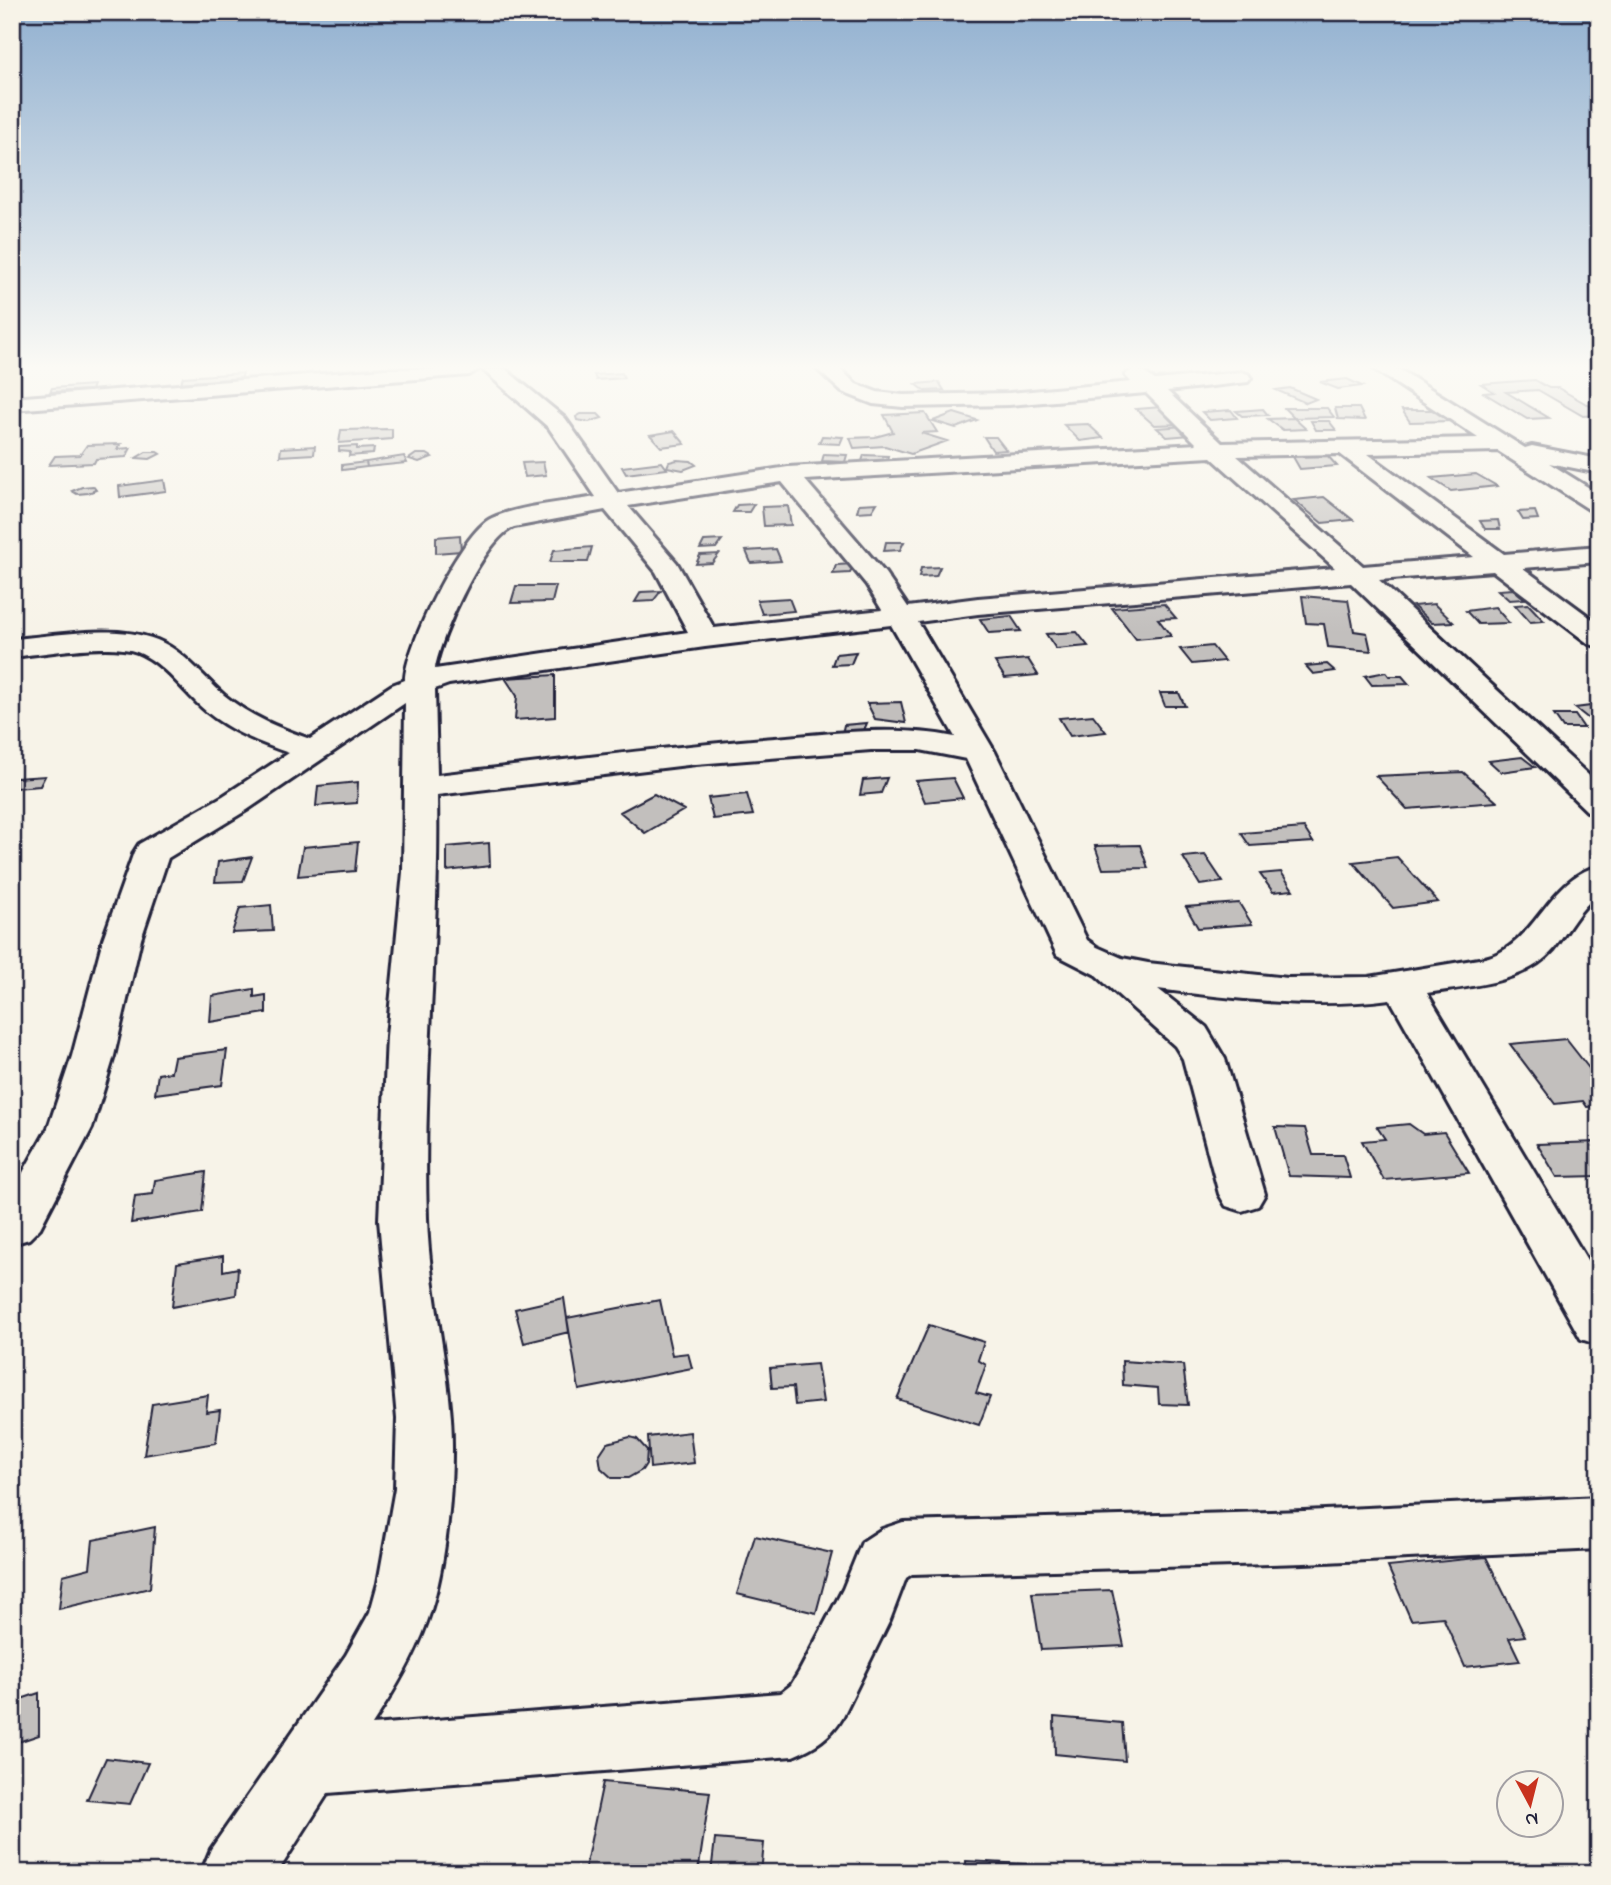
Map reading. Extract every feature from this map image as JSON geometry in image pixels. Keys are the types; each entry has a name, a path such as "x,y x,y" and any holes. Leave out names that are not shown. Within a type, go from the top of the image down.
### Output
{"street":[{"path":"581,457 613,504 668,569 705,638"},
{"path":"235,1873 368,1676 397,1622 408,1583 423,1488 424,1419 403,1220 405,1097 421,872 420,668 425,647 458,581 492,529 509,520 788,474 1093,457"},
{"path":"1226,457 1357,574 1599,804"},
{"path":"1358,457 1599,638"},
{"path":"1524,457 1599,505"},
{"path":"1556,457 1599,466"},
{"path":"788,474 806,500 885,589 979,752 1071,947 1087,959 1108,968 1231,987 1356,990 1402,985 1512,963 1529,952 1575,895 1599,877"},
{"path":"12,1226 23,1216 70,1128 93,1056 122,939 152,852 235,803 403,691 421,683 474,670 705,638 978,606 1599,554"},
{"path":"12,648 82,642 144,645 162,654 222,709 251,726 313,750"},
{"path":"422,787 696,754 871,740 919,740 979,752"},
{"path":"1108,968 1191,1037 1204,1059 1242,1194"},
{"path":"1402,985 1599,1325"},
{"path":"311,1762 793,1724 813,1707 821,1694 869,1600 883,1561 903,1548 1304,1537 1599,1523"}],"building":[{"path":"54,457 126,457 96,459 94,463 49,465"},
{"path":"404,457 407,463 367,467 366,462"},
{"path":"412,457 432,457 419,462 409,459"},
{"path":"823,457 846,457 845,462 822,461"},
{"path":"863,457 888,457 886,463 862,461"},
{"path":"1293,457 1329,457 1337,466 1300,469"},
{"path":"691,461 696,465 683,470 667,467 669,462"},
{"path":"366,462 367,467 342,470 342,465"},
{"path":"543,462 546,475 525,477 522,463"},
{"path":"662,462 667,469 626,474 622,467"},
{"path":"1476,474 1497,486 1451,491 1431,478"},
{"path":"164,480 166,491 120,497 119,486"},
{"path":"93,486 96,490 88,493 77,494 72,491 82,487"},
{"path":"1324,497 1353,520 1322,523 1294,500"},
{"path":"877,503 872,511 857,512 859,504"},
{"path":"754,504 749,512 733,512 737,505"},
{"path":"788,506 791,525 764,526 762,507"},
{"path":"1535,511 1538,519 1523,520 1518,512"},
{"path":"1498,520 1500,529 1485,529 1480,521"},
{"path":"460,535 461,551 436,553 436,537"},
{"path":"722,540 716,548 700,549 704,541"},
{"path":"886,542 904,542 900,550 884,551"},
{"path":"592,547 588,562 550,562 554,550"},
{"path":"776,549 781,561 751,563 746,551"},
{"path":"719,554 712,563 696,564 700,555"},
{"path":"855,564 850,573 833,574 836,565"},
{"path":"940,567 936,576 919,577 921,568"},
{"path":"516,586 556,586 552,602 511,603"},
{"path":"1513,589 1525,599 1509,600 1498,590"},
{"path":"661,591 653,601 635,602 641,592"},
{"path":"1302,596 1348,600 1354,631 1367,633 1371,651 1328,647 1324,624 1306,623"},
{"path":"789,598 794,611 762,614 757,600"},
{"path":"1164,604 1176,618 1158,619 1171,636 1136,639 1112,608"},
{"path":"1434,604 1453,622 1432,623 1413,606"},
{"path":"1528,604 1544,621 1530,622 1515,605"},
{"path":"1495,607 1509,623 1478,624 1466,611"},
{"path":"1011,616 1021,631 989,633 980,619"},
{"path":"1077,632 1088,646 1056,649 1046,634"},
{"path":"1212,646 1224,661 1192,664 1180,649"},
{"path":"856,652 851,664 832,665 836,654"},
{"path":"1028,659 1038,675 1005,678 995,662"},
{"path":"1327,664 1335,671 1313,674 1306,666"},
{"path":"1386,672 1389,676 1402,676 1409,684 1372,685 1365,676"},
{"path":"555,675 555,717 515,720 517,696 505,678"},
{"path":"1160,693 1179,693 1185,706 1165,706"},
{"path":"901,702 906,723 875,719 867,703"},
{"path":"1599,705 1599,727 1575,708"},
{"path":"1093,715 1106,732 1070,736 1059,718"},
{"path":"1554,715 1575,715 1584,728 1563,728"},
{"path":"867,723 861,737 841,738 844,725"},
{"path":"1522,757 1535,767 1501,772 1489,761"},
{"path":"1463,772 1497,802 1407,809 1376,776"},
{"path":"45,776 40,786 16,788 16,778"},
{"path":"887,778 881,793 860,795 863,780"},
{"path":"953,778 963,798 925,802 916,781"},
{"path":"358,782 357,803 316,806 318,786"},
{"path":"654,794 684,810 645,833 620,812"},
{"path":"747,794 753,815 713,819 708,798"},
{"path":"1304,828 1313,842 1250,846 1241,833"},
{"path":"358,842 355,871 298,876 303,847"},
{"path":"489,843 490,866 447,871 447,847"},
{"path":"1140,845 1148,868 1103,869 1095,846"},
{"path":"1205,855 1223,882 1200,885 1183,857"},
{"path":"252,857 243,881 215,882 218,862"},
{"path":"1397,857 1438,902 1393,908 1353,862"},
{"path":"1281,872 1293,890 1273,892 1260,874"},
{"path":"1239,903 1252,924 1198,928 1186,907"},
{"path":"271,905 273,931 232,933 240,908"},
{"path":"254,989 254,997 266,995 266,1013 210,1022 212,996"},
{"path":"1566,1039 1599,1081 1599,1106 1587,1107 1583,1101 1555,1104 1510,1044"},
{"path":"227,1050 222,1085 155,1094 158,1074 171,1072 174,1057"},
{"path":"1409,1124 1423,1134 1444,1132 1469,1173 1384,1180 1362,1141 1385,1139 1377,1127"},
{"path":"1275,1127 1305,1128 1313,1155 1343,1155 1350,1178 1289,1176"},
{"path":"1599,1142 1599,1176 1557,1177 1537,1144"},
{"path":"206,1172 202,1212 131,1223 135,1196 153,1194 155,1180"},
{"path":"223,1256 223,1271 238,1268 236,1295 172,1307 177,1263"},
{"path":"564,1298 569,1332 524,1343 515,1309"},
{"path":"660,1300 672,1355 688,1353 692,1368 579,1390 567,1318"},
{"path":"929,1325 984,1342 978,1360 986,1365 976,1393 990,1397 979,1425 897,1399"},
{"path":"1122,1361 1183,1365 1188,1405 1159,1404 1158,1388 1123,1385"},
{"path":"817,1364 823,1402 795,1405 793,1387 772,1388 770,1368"},
{"path":"208,1395 206,1412 220,1410 216,1443 144,1455 152,1404"},
{"path":"690,1432 694,1463 650,1468 648,1437"},
{"path":"630,1437 637,1439 647,1450 646,1464 642,1470 628,1478 612,1478 601,1468 599,1455 607,1443"},
{"path":"155,1527 150,1588 59,1609 63,1575 90,1568 93,1540"},
{"path":"755,1536 832,1553 816,1613 737,1594"},
{"path":"1486,1557 1525,1636 1509,1638 1520,1661 1465,1667 1443,1617 1411,1620 1388,1567"},
{"path":"1112,1590 1124,1646 1041,1650 1032,1593"},
{"path":"39,1693 39,1735 12,1744 12,1702"},
{"path":"1054,1717 1122,1723 1125,1761 1055,1754"},
{"path":"106,1758 148,1763 130,1804 87,1800"},
{"path":"603,1782 710,1792 698,1873 584,1873"},
{"path":"715,1839 764,1843 761,1873 711,1873"},
{"path":"966,1861 1026,1864 1026,1873 966,1873"}]}
